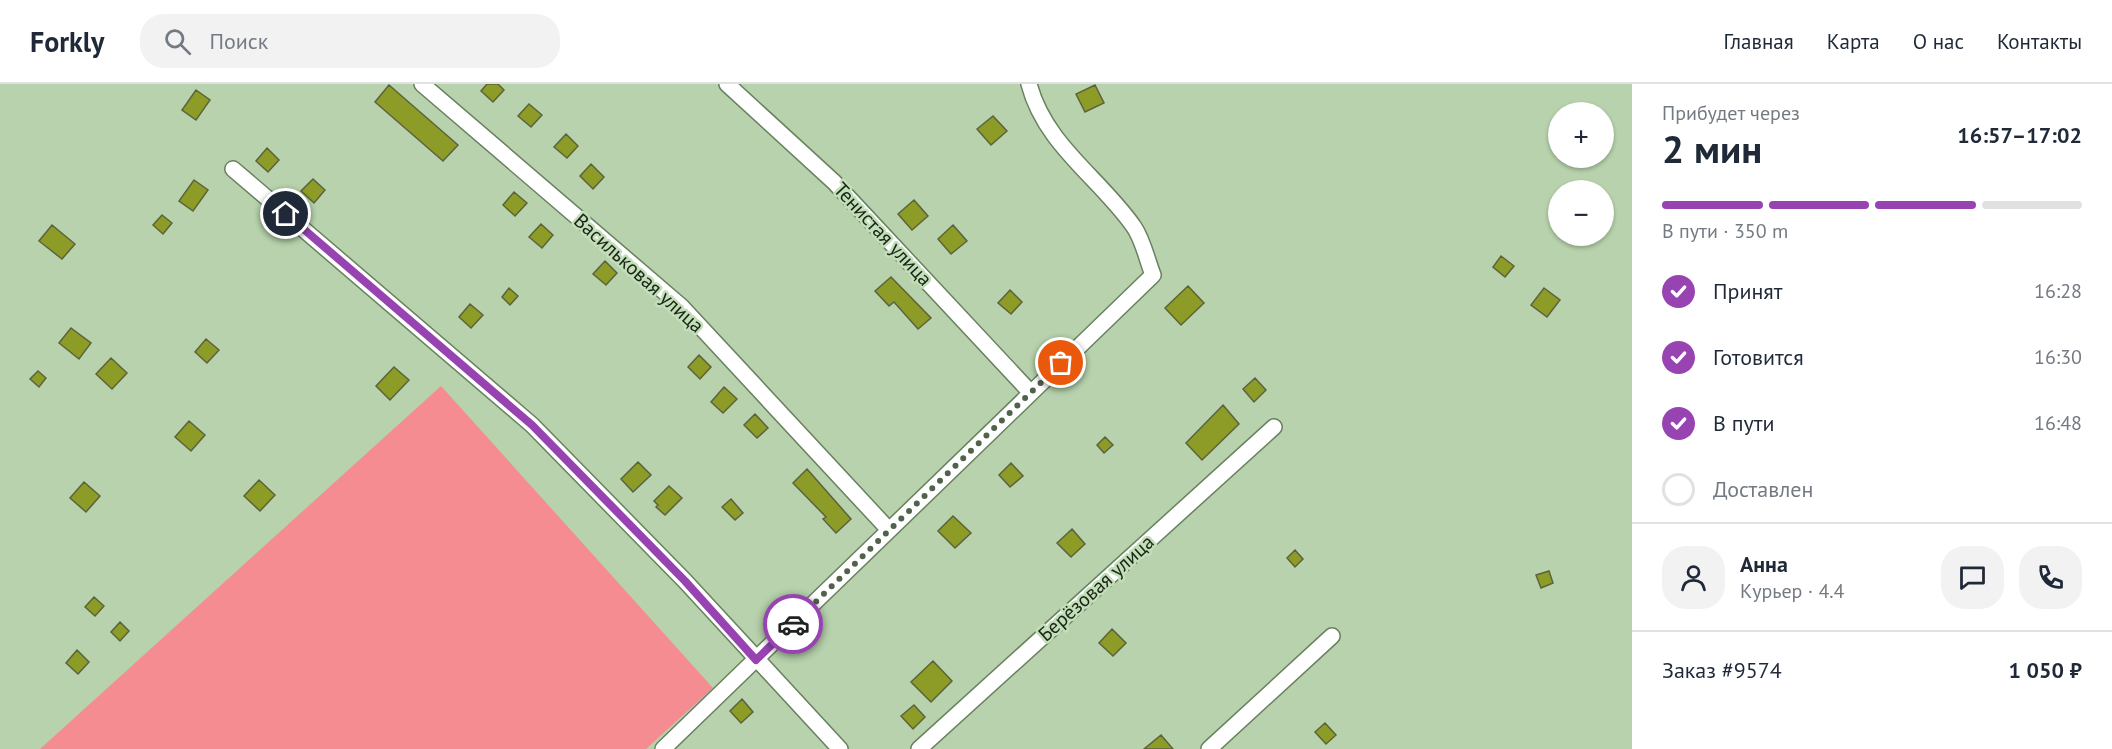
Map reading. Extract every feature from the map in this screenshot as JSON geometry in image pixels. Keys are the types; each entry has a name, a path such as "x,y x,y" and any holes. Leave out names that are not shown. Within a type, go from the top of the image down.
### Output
{"street":[{"name":"Васильковая улица","path":"422,84 682,308 890,530"},
{"name":"Тенистая улица","path":"727,84 834,182 1031,393"},
{"path":"663,749 1153,275 1135,229 1050,132 1034,100 1029,84"},
{"path":"233,169 532,425 685,581 840,749"},
{"name":"Берёзовая улица","path":"919,749 1274,427"},
{"path":"1209,749 1332,636"}],"shaded area":[{"path":"441,386 713,688 646,749 40,749"}],"building":[{"path":"487,84 498,84 504,90 493,102 481,91"},
{"path":"389,85 458,145 443,161 375,102"},
{"path":"1095,85 1104,103 1085,112 1076,94"},
{"path":"196,90 210,100 196,120 182,110"},
{"path":"529,104 542,115 531,127 518,116"},
{"path":"993,116 1007,131 991,145 977,129"},
{"path":"566,134 578,146 567,158 554,147"},
{"path":"267,148 279,160 268,172 256,161"},
{"path":"591,164 604,177 593,189 580,176"},
{"path":"313,179 325,190 314,203 301,191"},
{"path":"194,180 208,190 193,211 179,201"},
{"path":"514,192 527,203 515,216 503,205"},
{"path":"914,200 928,216 912,230 898,214"},
{"path":"162,215 172,223 163,234 153,225"},
{"path":"541,224 553,235 542,248 529,237"},
{"path":"52,225 75,244 62,259 39,241"},
{"path":"953,225 967,241 951,254 938,239"},
{"path":"1501,256 1514,266 1505,277 1493,267"},
{"path":"605,261 617,273 606,285 593,274"},
{"path":"891,277 931,318 918,329 894,302 889,306 875,291"},
{"path":"1188,286 1204,303 1181,325 1165,308"},
{"path":"509,288 518,296 510,305 502,297"},
{"path":"1544,288 1560,300 1547,317 1531,305"},
{"path":"1010,290 1022,302 1011,314 998,303"},
{"path":"470,304 483,315 471,328 459,317"},
{"path":"71,328 91,343 79,359 59,343"},
{"path":"206,339 219,350 207,363 195,352"},
{"path":"699,355 711,367 700,379 688,367"},
{"path":"111,358 127,373 112,389 96,374"},
{"path":"394,367 409,380 390,400 376,386"},
{"path":"38,371 46,378 39,387 30,379"},
{"path":"1255,378 1266,390 1254,402 1243,389"},
{"path":"724,387 737,399 723,413 711,402"},
{"path":"1223,405 1239,424 1202,460 1186,443"},
{"path":"755,414 768,428 757,438 744,425"},
{"path":"189,421 205,435 191,451 175,437"},
{"path":"1105,437 1113,445 1104,453 1097,445"},
{"path":"638,462 651,475 633,492 621,479"},
{"path":"1011,463 1023,476 1010,487 999,475"},
{"path":"807,469 851,519 836,533 823,519 826,517 793,483"},
{"path":"259,480 275,495 260,511 244,496"},
{"path":"84,482 100,496 86,512 70,498"},
{"path":"669,486 682,498 665,515 656,507 658,505 654,501"},
{"path":"731,499 743,513 735,520 722,507"},
{"path":"953,516 971,533 955,548 938,531"},
{"path":"1072,529 1085,544 1071,557 1057,543"},
{"path":"1295,550 1303,559 1295,567 1287,558"},
{"path":"1549,571 1553,583 1541,588 1536,575"},
{"path":"94,597 104,606 95,616 85,607"},
{"path":"120,622 129,631 120,641 111,632"},
{"path":"1112,629 1126,643 1113,656 1099,643"},
{"path":"77,650 89,662 78,674 66,663"},
{"path":"933,661 952,681 931,702 911,682"},
{"path":"742,699 753,712 741,723 730,711"},
{"path":"914,705 925,717 913,729 901,716"},
{"path":"1325,723 1336,735 1326,744 1315,732"},
{"path":"1161,735 1173,749 1144,749"}],"way so far":[{"path":"793,624 1061,363"}],"route":[{"path":"286,214 532,425 685,581 756,660 793,624"}]}
